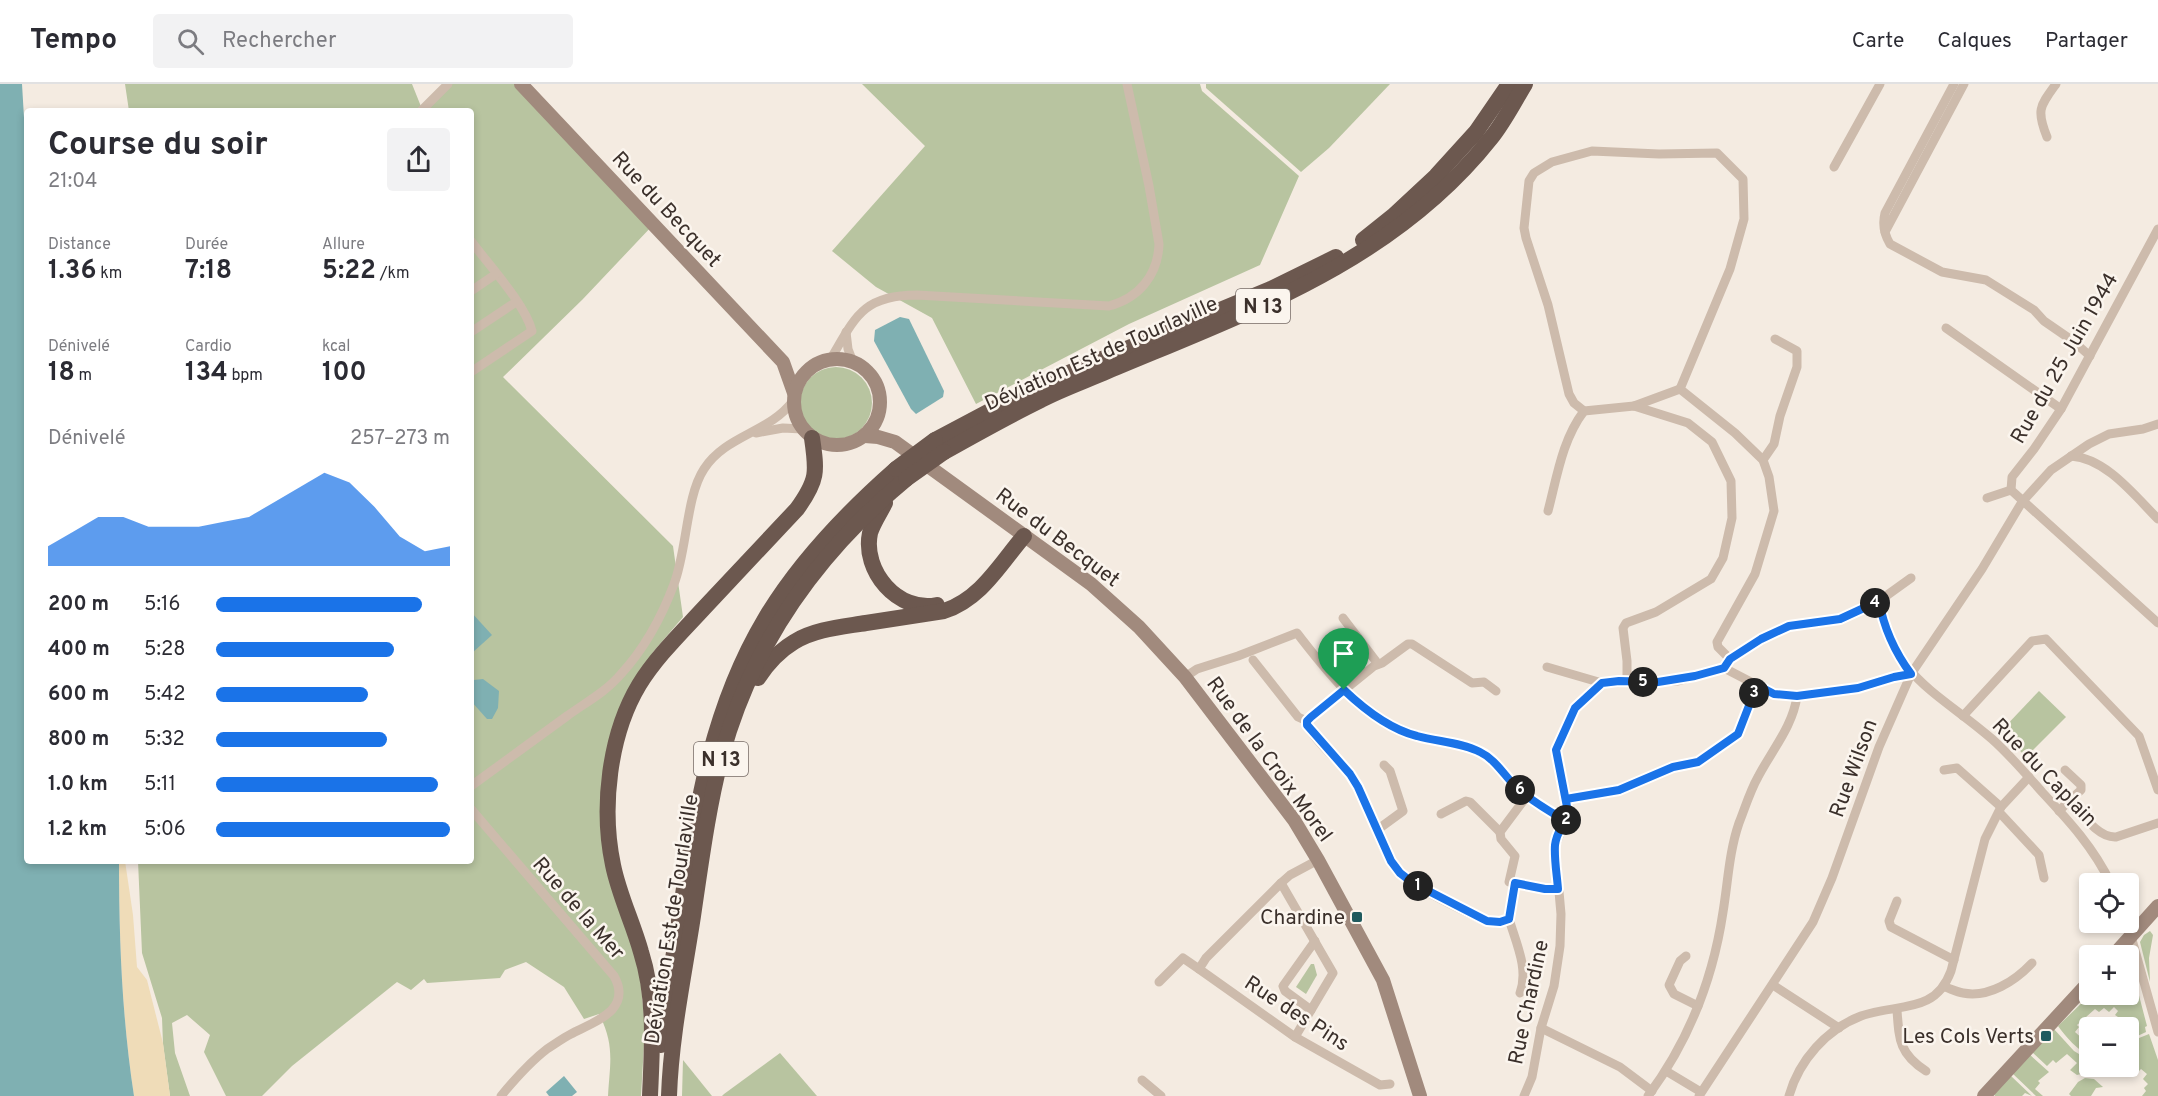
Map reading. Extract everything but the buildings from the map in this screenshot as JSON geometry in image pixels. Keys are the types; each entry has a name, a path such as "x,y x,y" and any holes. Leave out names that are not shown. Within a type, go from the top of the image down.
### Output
{"highway":[{"name":"Déviation Est de Tourlaville","path":"669,1096 675,1029 708,819 722,753 736,711 757,662 781,617 796,594 840,539 898,479 939,446 1035,387 1271,289 1332,259 1369,236 1436,176 1476,132 1509,84"},
{"name":"Déviation Est de Tourlaville","path":"939,446 1042,399 1280,298 1366,251 1409,221 1444,189 1492,137 1525,84"},
{"path":"650,1096 653,1031 651,1000 642,953 616,878 608,830 607,809 613,755 622,724 639,685 676,638 797,509 807,495 817,467 807,433"},
{"name":"Déviation Est de Tourlaville","path":"656,1096 664,1019 697,806 723,711 744,659 765,619 807,558 859,501 898,479"},
{"path":"898,479 870,534 871,559 875,571 884,586 897,597 933,606 965,594 979,582 999,554 1019,532"},
{"path":"736,711 767,664 794,642 832,629 958,607 977,593 1019,532"}],"main road":[{"name":"Rue du Becquet","path":"521,84 783,362 794,397"},
{"path":"842,359 853,362 871,375 876,385 880,395 878,414 872,428 855,442 833,446 822,443 807,433 796,417 794,397 800,379 818,363 842,359"},
{"path":"783,362 809,369"},
{"name":"Rue du Becquet","path":"878,414 895,442"},
{"name":"Rue du Becquet","path":"865,436 895,442 1091,584 1139,627 1185,678"},
{"name":"Rue de la Croix Morel","path":"1185,678 1294,820 1318,860 1383,980 1420,1096"},
{"path":"2139,921 2158,906"},
{"path":"1984,1096 2079,993"}],"street":[{"path":"424,108 448,84"},
{"path":"830,360 854,319 866,308 882,299 901,295 1109,306 1137,293 1154,270 1159,244 1127,84"},
{"path":"1834,167 1880,84"},
{"path":"1954,84 1885,213 1883,222 1890,244 1942,272 1977,278 2007,293 2034,310 2044,321 2090,356"},
{"path":"1885,232 1964,84"},
{"path":"2047,137 2040,122 2041,108 2056,84"},
{"path":"1592,151 1659,154 1717,153 1743,178 1744,219 1730,269 1680,389 1634,406 1584,411 1574,403 1569,394 1548,305 1524,228 1529,181 1534,173 1552,162 1592,151"},
{"name":"Rue du 25 Juin 1944","path":"2011,490 2012,477 2061,409 2158,229"},
{"path":"474,248 516,302 530,322 532,331 474,370"},
{"path":"474,289 496,274"},
{"path":"474,330 516,302"},
{"path":"1946,328 2061,409"},
{"path":"846,332 848,349 853,362"},
{"path":"1763,460 1774,444 1798,358 1797,351 1774,339"},
{"path":"1680,389 1735,433 1763,460 1769,477 1774,511 1755,574 1717,642 1718,647 1730,659"},
{"path":"474,784 621,675 651,634 681,567 700,475 715,455 726,446 784,414 794,397"},
{"path":"1627,682 1623,627 1626,623 1656,612 1712,579 1723,558 1732,518 1731,481 1712,442 1688,423 1634,406"},
{"path":"1548,511 1564,448 1584,411"},
{"path":"751,434 783,428 807,433"},
{"name":"Rue Wilson","path":"1700,1094 1813,922 1832,878 1879,747 1911,674 1982,569 2022,502 2050,470 2089,444 2109,434 2157,428"},
{"path":"2089,444 2086,454 2090,462"},
{"path":"2071,456 2079,456 2106,470 2158,519"},
{"path":"1987,498 2011,490 2158,623"},
{"path":"1547,667 1602,683 1678,681 1724,668 1730,659 1761,639 1789,626 1840,619 1879,601 1911,578"},
{"name":"Rue du Caplain","path":"1879,601 1885,627 1893,646 1911,674 1993,740 2083,837 2106,873"},
{"path":"1343,618 1378,664"},
{"path":"1185,678 1197,669 1244,654 1297,633 1344,690 1373,715 1415,736 1460,745 1480,752 1492,760 1527,796 1566,821"},
{"path":"1964,716 2032,641 2046,639 2139,736 2158,790"},
{"path":"1307,721 1378,664 1408,644 1412,644 1472,683 1484,682 1496,691"},
{"path":"1253,660 1298,717 1307,721"},
{"path":"1724,668 1774,694 1797,696 1858,688 1911,674"},
{"name":"Rue Chardine","path":"1524,1096 1532,1077 1541,1028 1554,986 1559,955 1561,914 1555,848 1568,812 1556,750 1575,708 1602,683"},
{"path":"1566,799 1619,790 1673,767 1698,762 1738,734 1757,685"},
{"path":"1541,1028 1620,1067 1650,1093 1685,1038 1698,1006 1717,944 1731,848 1757,778 1786,730 1796,708 1797,696"},
{"path":"1307,721 1309,729 1350,774 1358,787 1396,868 1413,883 1487,921 1500,922 1509,919"},
{"path":"1377,830 1403,811 1390,771 1384,765"},
{"path":"1944,770 1957,768 2000,809 2039,855 2044,878"},
{"path":"2059,811 2081,790 2081,785 2066,770"},
{"path":"1789,1096 1797,1074 1829,1034 1861,1017 1879,1011 1897,1010 1925,1002 1945,987 1985,839 2000,809 2029,777"},
{"path":"1500,832 1527,796"},
{"path":"2070,800 2104,836 2116,837 2158,823"},
{"path":"1441,814 1466,801 1500,832 1501,839 1514,853 1509,882 1545,889 1558,889"},
{"name":"Rue de la Mer","path":"474,813 614,976 619,986 618,1000 608,1014 546,1050 519,1074 501,1096"},
{"path":"2083,837 2095,827"},
{"path":"1159,982 1183,958 1199,969 1206,958 1281,883 1290,875 1318,860"},
{"path":"1281,883 1333,973 1295,1037"},
{"path":"1515,883 1509,919 1523,968 1523,984 1520,993"},
{"path":"1897,901 1889,919 1891,927 1954,960"},
{"path":"2130,933 2158,1032"},
{"path":"1311,1010 1285,991 1283,986 1315,941"},
{"path":"1686,956 1680,961 1670,985 1674,994 1698,1006"},
{"path":"1945,987 1963,993 1986,992 2009,983 2032,963"},
{"name":"Rue des Pins","path":"1199,969 1295,1037 1380,1085 1390,1084"},
{"path":"1773,985 1839,1028"},
{"path":"1897,1010 1898,1028 1904,1050 1911,1061 1926,1071"},
{"path":"1665,1071 1700,1094"},
{"path":"1142,1080 1161,1096"}],"green space":[{"path":"125,84 412,84 422,108 129,108"},
{"path":"447,84 521,84 653,225 583,299 503,377 673,546 683,617 653,652 603,771 628,930 640,975 645,1028 641,1096 608,1096 609,1045 599,1014 584,1019 564,987 526,962 505,970 500,978 427,983 424,979 411,990 397,982 292,1066 262,1096 226,1096 204,1052 210,1035 187,1015 172,1023 175,1053 190,1096 170,1096 162,1018 142,953 138,864 474,864 474,108 423,108"},
{"path":"862,84 1200,84 1202,91 1299,176 1260,265 1129,324 976,404 932,318 876,287 832,251 925,146"},
{"path":"1206,84 1390,84 1329,148 1301,172 1206,88"},
{"path":"836,367 856,373 866,383 872,403 866,423 856,433 836,439 816,433 806,423 800,403 806,383 816,373"},
{"path":"2039,691 2066,717 2026,757 2001,731"},
{"path":"2150,931 2153,935 2149,958 2150,982 2140,942"},
{"path":"1311,964 1314,964 1317,975 1306,994 1296,987"},
{"path":"2139,995 2147,1026 2145,1027 2146,1032 2139,1035 2139,1017 2118,1017 2115,1015 2118,1011 2114,1007 2109,1012 2104,1008 2099,1012 2095,1009 2086,1017 2079,1017 2077,1025 2079,1027 2075,1032 2079,1036 2079,1049 2058,1026 2080,1005 2139,1005"},
{"path":"2053,1028 2079,1054 2079,1074 2070,1070 2077,1063 2067,1054 2056,1063 2053,1060 2047,1066 2031,1051 2045,1041"},
{"path":"2149,1034 2158,1060 2158,1096 2142,1096 2148,1084 2143,1079 2147,1074 2141,1069 2139,1071 2139,1038"},
{"path":"780,1053 817,1096 722,1096 724,1094"},
{"path":"2029,1054 2049,1072 2038,1081 2040,1083 2035,1089 2043,1096 2036,1096 2012,1073"},
{"path":"683,1060 712,1096 682,1096"},
{"path":"2011,1076 2032,1096 2025,1093 2022,1096 1995,1096 1994,1094"},
{"path":"2085,1078 2094,1079 2103,1087 2096,1088 2091,1096 2071,1096 2069,1094 2078,1082"}],"sand":[{"path":"119,864 125,864 133,915 137,967 147,980 163,1043 170,1096 134,1096 122,979"}],"water":[{"path":"0,84 22,84 24,118 24,864 119,864 122,979 134,1096 0,1096"},
{"path":"900,317 909,319 944,391 943,397 916,414 911,409 874,341 875,330"},
{"path":"474,615 492,635 474,651"},
{"path":"483,679 499,691 498,708 492,719 487,719 474,704 474,680"},
{"path":"564,1076 577,1092 572,1096 549,1096 546,1092"}],"place":[{"name":"Chardine","path":"1357,917"},
{"name":"Les Cols Verts","path":"2046,1036"}],"route":[{"path":"1344,690 1311,717 1307,725 1350,774 1363,796 1391,861 1400,873 1413,883 1459,908 1494,923 1509,919 1515,883 1558,889 1555,848 1566,821 1568,812 1566,799 1619,790 1673,767 1698,762 1738,734 1757,685 1774,694 1797,696 1858,688 1911,674 1893,646 1885,627 1879,601 1840,619 1789,626 1773,632 1730,659 1724,668 1678,681 1602,683 1575,708 1556,750 1568,812 1566,821 1527,796 1492,760 1480,752 1460,745 1415,736 1404,731 1373,715 1344,690"}]}
